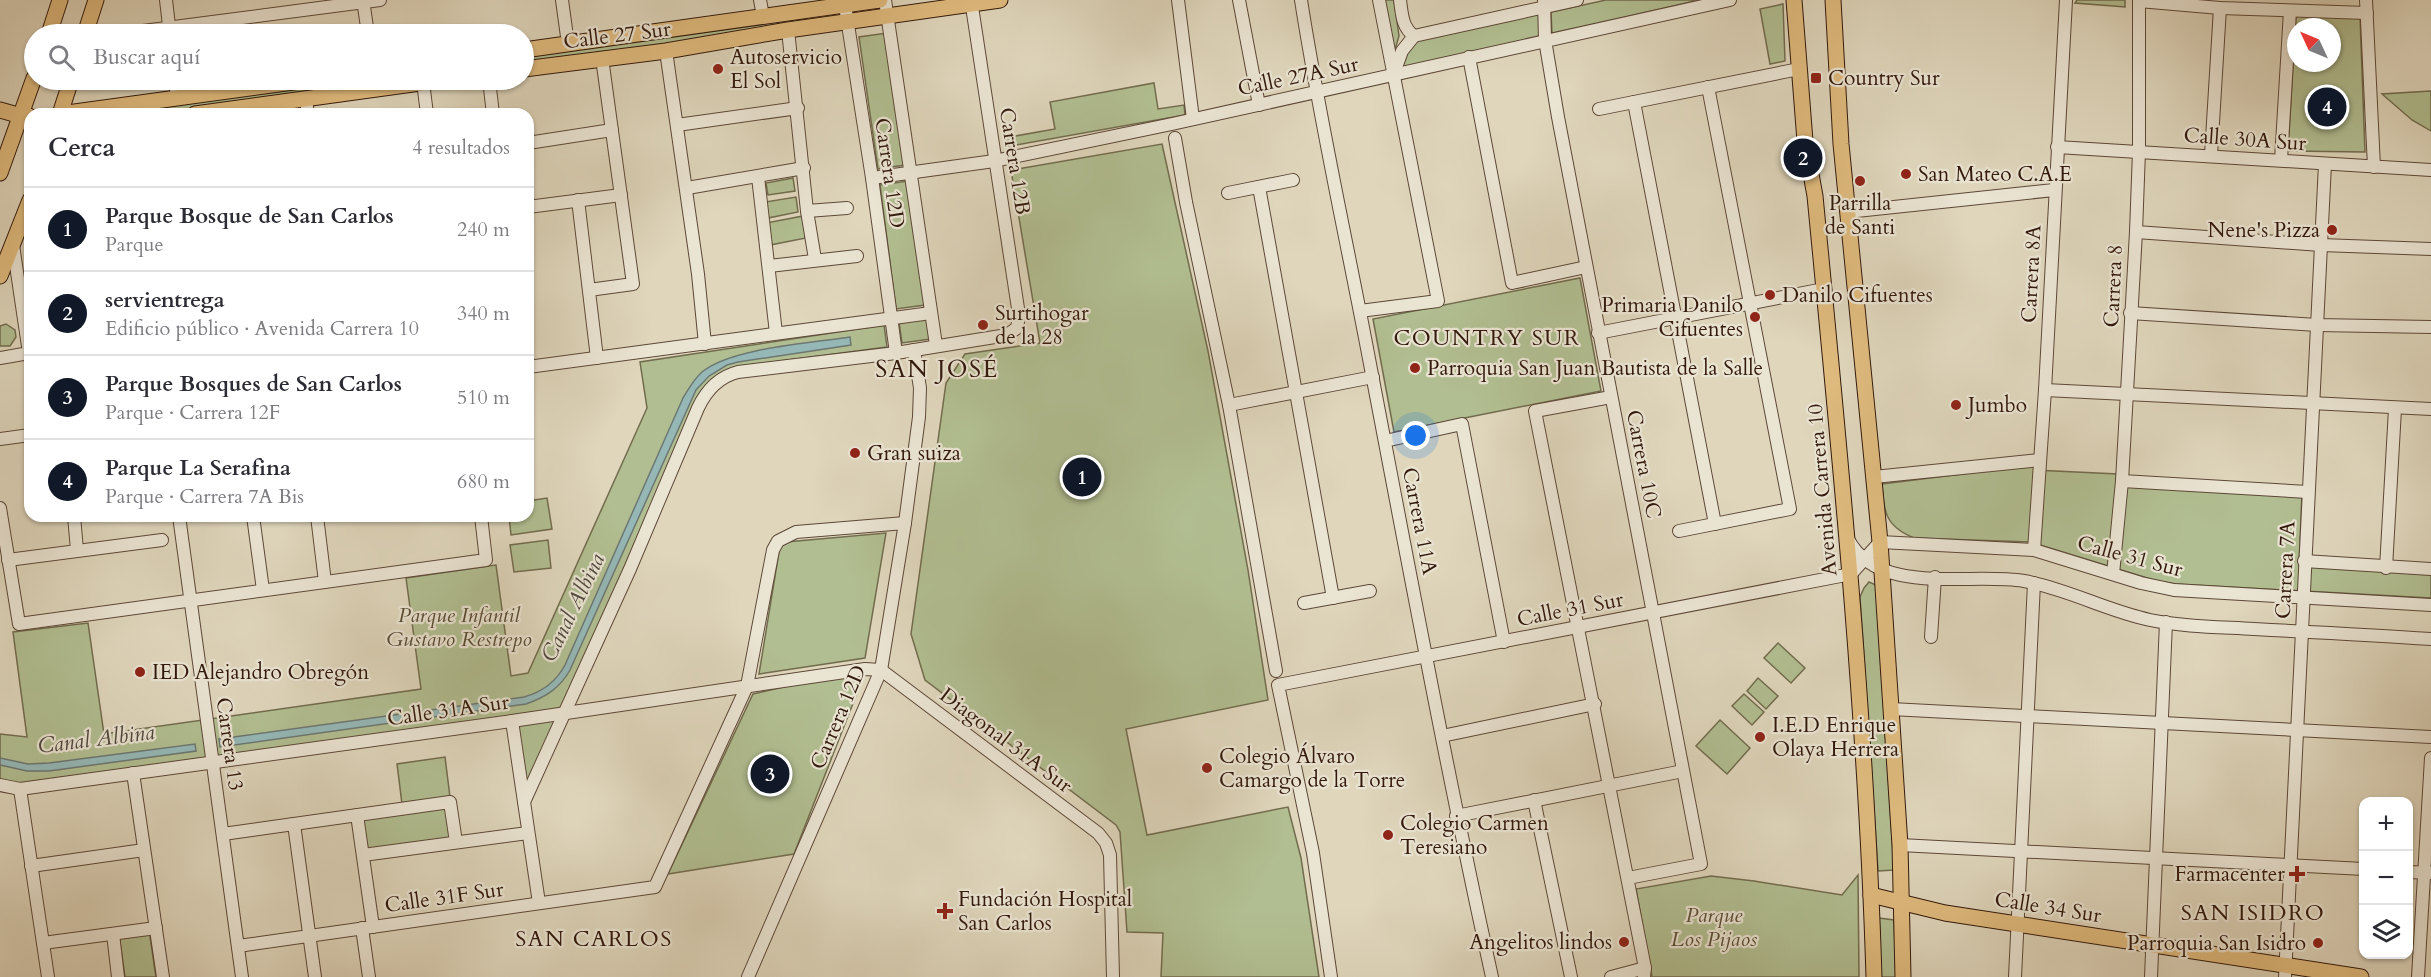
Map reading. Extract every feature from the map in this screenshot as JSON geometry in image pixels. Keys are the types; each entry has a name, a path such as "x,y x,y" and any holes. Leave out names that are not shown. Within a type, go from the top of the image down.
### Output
{"main road":[{"path":"52,24 60,0"},
{"path":"88,24 96,0"},
{"name":"Calle 27 Sur","path":"534,49 764,16 844,2 880,0"},
{"name":"Calle 27 Sur","path":"534,68 666,51 788,30 888,17 972,2 1000,0"},
{"name":"Avenida Carrera 10","path":"1794,0 1805,141 1815,196 1857,644 1874,977"},
{"path":"1833,0 1840,139 1880,542 1900,845 1904,977"},
{"path":"28,108 31,90"},
{"path":"62,108 68,90"},
{"path":"104,108 235,90"},
{"path":"291,108 307,107 386,90"},
{"path":"0,110 24,116"},
{"path":"0,173 24,120"},
{"path":"0,276 24,216"},
{"name":"Calle 34 Sur","path":"1871,895 1945,913 2151,944 2285,971 2361,977"}],"street":[{"path":"166,0 169,24"},
{"path":"215,24 380,0"},
{"path":"562,0 568,44"},
{"path":"760,0 764,16"},
{"name":"Carrera 12D","path":"885,0 936,345"},
{"path":"1178,0 1193,119"},
{"path":"1239,0 1259,105"},
{"name":"Carrera 11A","path":"1301,0 1316,93 1373,377 1456,816 1492,977"},
{"path":"1360,311 1438,301 1379,0"},
{"path":"1400,0 1404,24 1407,31 1414,36"},
{"path":"1394,74 1402,51 1414,36 1545,4 1577,0"},
{"name":"Calle 27A Sur","path":"872,178 994,161 1316,93 1730,0"},
{"name":"Carrera 8A","path":"2034,550 2066,0"},
{"path":"2139,0 2220,8 2290,11 2366,6 2374,167"},
{"name":"Carrera 8","path":"2113,574 2122,481 2136,232 2139,151 2139,0"},
{"path":"363,1 366,24"},
{"name":"Carrera 12D","path":"844,2 872,178 896,353"},
{"name":"Carrera 12B","path":"936,345 1007,335 1017,328 1019,315 994,161 972,2"},
{"name":"Carrera 10C","path":"1545,4 1545,40 1586,267 1701,864 1628,878"},
{"path":"2211,155 2220,8"},
{"path":"2281,160 2290,11"},
{"path":"788,30 798,108 807,211 816,259"},
{"path":"666,51 687,189 705,344"},
{"path":"1469,57 1512,283 1586,267"},
{"path":"589,290 633,284 602,58"},
{"path":"1599,109 1799,69"},
{"path":"1679,531 1790,509 1708,87"},
{"path":"176,90 177,98"},
{"path":"424,90 426,108"},
{"path":"490,90 492,108"},
{"path":"1634,102 1714,524"},
{"path":"677,125 798,108"},
{"path":"534,142 612,130"},
{"path":"1175,138 1186,202 1229,405 1276,671"},
{"name":"Calle 30A Sur","path":"2057,147 2431,170"},
{"name":"Carrera 7A","path":"2285,971 2325,164"},
{"path":"687,189 804,168"},
{"path":"758,177 776,333"},
{"path":"1228,194 1293,180"},
{"path":"1258,187 1333,598"},
{"path":"1847,212 2054,190"},
{"path":"534,206 621,195"},
{"path":"578,200 597,358"},
{"path":"807,211 847,208"},
{"path":"2136,232 2321,245 2431,249"},
{"path":"13,245 24,319"},
{"path":"769,266 857,256"},
{"path":"1598,333 1824,289"},
{"path":"534,366 931,313"},
{"path":"2130,313 2317,325 2431,327"},
{"path":"524,802 630,569 704,396 716,383 738,372 896,353 936,345"},
{"name":"Carrera 12D","path":"748,977 881,670 905,523 919,417 920,388 914,350"},
{"path":"0,358 24,354"},
{"path":"1229,405 1373,377"},
{"path":"2045,390 2313,405 2431,409"},
{"path":"1611,397 1535,411 1576,626 1594,704 1608,787 1628,878 1644,972 1611,977"},
{"path":"2386,568 2395,408"},
{"path":"1385,441 1462,424 1503,642"},
{"path":"0,440 24,436"},
{"path":"1874,477 2040,460"},
{"path":"2122,481 2308,492"},
{"path":"0,508 19,624 486,560 482,522"},
{"path":"75,522 77,550"},
{"name":"Carrera 13","path":"180,522 243,977"},
{"path":"254,522 262,590"},
{"path":"318,522 325,582"},
{"path":"747,686 773,550 778,541 796,532 905,523"},
{"path":"1847,538 1863,560 1882,571 1900,575 2009,579 2034,583 2140,618 2166,622 2431,639"},
{"path":"8,560 162,540"},
{"path":"1851,574 1880,542"},
{"name":"Calle 31 Sur","path":"1880,542 2034,550 2174,590 2431,605"},
{"path":"2304,561 2386,568 2431,569"},
{"name":"Calle 31 Sur","path":"1331,977 1313,853 1278,685 1851,574"},
{"path":"1931,637 1935,577"},
{"path":"2015,977 2034,583"},
{"path":"1304,603 1370,591"},
{"path":"2151,977 2166,622"},
{"name":"Calle 31A Sur","path":"20,789 563,714 865,669 881,670"},
{"name":"Diagonal 31A Sur","path":"881,670 1098,833 1106,843 1110,855 1113,977"},
{"name":"Calle 31F Sur","path":"238,946 655,887 747,686"},
{"path":"1442,736 1594,704"},
{"path":"1891,709 2431,738"},
{"path":"512,721 538,903"},
{"path":"2418,977 2428,873 2431,758"},
{"path":"1456,816 1683,771"},
{"path":"133,773 163,977"},
{"path":"0,785 20,789 48,977"},
{"path":"1534,800 1571,977"},
{"path":"223,834 450,802 456,842"},
{"path":"357,815 363,855 369,977"},
{"path":"294,824 315,977"},
{"path":"363,855 528,833"},
{"path":"1900,845 2359,869"},
{"path":"32,866 144,850"},
{"path":"2413,872 2428,873"},
{"path":"43,943 156,928"},
{"path":"113,934 118,977"}],"green space":[{"path":"1383,0 1394,0 1399,36 1392,60"},
{"path":"1606,0 1699,0 1552,34 1551,12"},
{"path":"2077,0 2125,0 2125,7 2075,3"},
{"path":"1783,4 1785,61 1770,64 1760,9"},
{"path":"811,14 799,26 534,63 534,53"},
{"path":"1539,14 1541,37 1402,68 1405,55 1418,40"},
{"path":"2296,15 2360,17 2365,152 2288,151 2293,72 2341,72 2341,18 2296,18"},
{"path":"887,33 905,165 878,169 859,37"},
{"path":"1154,83 1158,109 1184,105 1185,115 1005,147 1004,138 1055,129 1050,102"},
{"path":"264,90 332,90 201,108 138,107"},
{"path":"2431,91 2431,131 2412,120 2382,94"},
{"path":"1162,144 1208,351 1248,570 1268,700 1126,729 1147,835 1288,807 1301,858 1319,977 1161,977 1163,933 1127,932 1120,832 1116,825 925,680 911,634 946,383 965,354 1040,343 1011,170"},
{"path":"793,178 795,191 768,195 766,183"},
{"path":"908,181 925,305 896,309 880,185"},
{"path":"796,197 798,212 768,218 765,202"},
{"path":"803,216 806,238 770,245 766,223"},
{"path":"1580,278 1601,391 1394,432 1373,319"},
{"path":"927,318 930,339 902,343 899,322"},
{"path":"6,324 15,330 16,337 10,346 0,346 0,326"},
{"name":"Parque Infantil Gustavo Restrepo","path":"884,325 887,347 751,365 719,375 645,521 526,788 516,718 14,784 0,780 0,734 27,737 13,632 88,623 104,734 421,689 406,578 496,565 511,676 528,673 647,408 640,362"},
{"path":"2034,465 2034,470 2118,474 2118,484 2302,494 2299,565 2431,572 2431,598 2176,584 2157,581 2030,542 1914,538 1897,528 1885,510 1882,484"},
{"path":"547,498 552,529 511,535 510,522 534,522 534,500"},
{"path":"886,533 865,658 759,674 780,546 786,542"},
{"path":"548,540 551,568 514,572 510,545"},
{"path":"1869,582 1876,585 1894,870 1878,871 1860,597"},
{"path":"1778,643 1805,668 1791,683 1764,658"},
{"path":"835,675 861,683 794,854 668,874 753,694"},
{"path":"1758,678 1778,696 1766,709 1747,691"},
{"path":"1744,694 1764,712 1752,725 1732,706"},
{"path":"1720,720 1750,748 1727,774 1696,746"},
{"path":"445,757 450,797 402,804 397,764"},
{"path":"448,808 452,838 366,850 362,820"},
{"name":"Parque Los Pijaos","path":"1858,875 1859,977 1652,977 1636,889 1711,876 1842,895"},
{"path":"1879,918 1894,920 1896,977 1881,977"},
{"path":"149,930 156,977 125,977 119,935"}],"water":[{"path":"850,337 851,345 727,365 709,376 696,390 570,670 562,682 546,695 526,704 220,747 219,739 524,697 543,689 553,681 565,665 683,398 696,378 715,364 732,357 794,344"},
{"path":"195,744 196,751 49,771 27,771 0,765 0,758 28,764 49,763"}],"place":[{"name":"Autoservicio El Sol","path":"718,69"},
{"name":"Country Sur","path":"1816,78"},
{"name":"Parque La Serafina","path":"2327,107"},
{"name":"servientrega","path":"1803,158"},
{"name":"San Mateo C.A.E","path":"1906,174"},
{"name":"Parrilla de Santi","path":"1860,181"},
{"name":"Nene's Pizza","path":"2332,230"},
{"name":"Danilo Cifuentes","path":"1770,295"},
{"name":"Primaria Danilo Cifuentes","path":"1755,317"},
{"name":"Surtihogar de la 28","path":"983,325"},
{"name":"Parroquia San Juan Bautista de la Salle","path":"1415,368"},
{"name":"Jumbo","path":"1956,405"},
{"name":"Gran suiza","path":"855,453"},
{"name":"Parque Bosque de San Carlos","path":"1082,477"},
{"name":"IED Alejandro Obregón","path":"140,672"},
{"name":"I.E.D Enrique Olaya Herrera","path":"1760,737"},
{"name":"Colegio Álvaro Camargo de la Torre","path":"1207,768"},
{"name":"Parque Bosques de San Carlos","path":"770,774"},
{"name":"Colegio Carmen Teresiano","path":"1388,835"},
{"name":"Farmacenter","path":"2297,874"},
{"name":"Fundación Hospital San Carlos","path":"945,911"},
{"name":"Angelitos lindos","path":"1624,942"},
{"name":"Parroquia San Isidro","path":"2318,943"}],"district":[{"name":"COUNTRY SUR","path":"1487,337"},
{"name":"SAN JOSÉ","path":"937,369"},
{"name":"SAN ISIDRO","path":"2253,912"},
{"name":"SAN CARLOS","path":"594,938"}],"water label":[{"name":"Canal Albina","path":"572,607"},
{"name":"Canal Albina","path":"96,738"}]}
